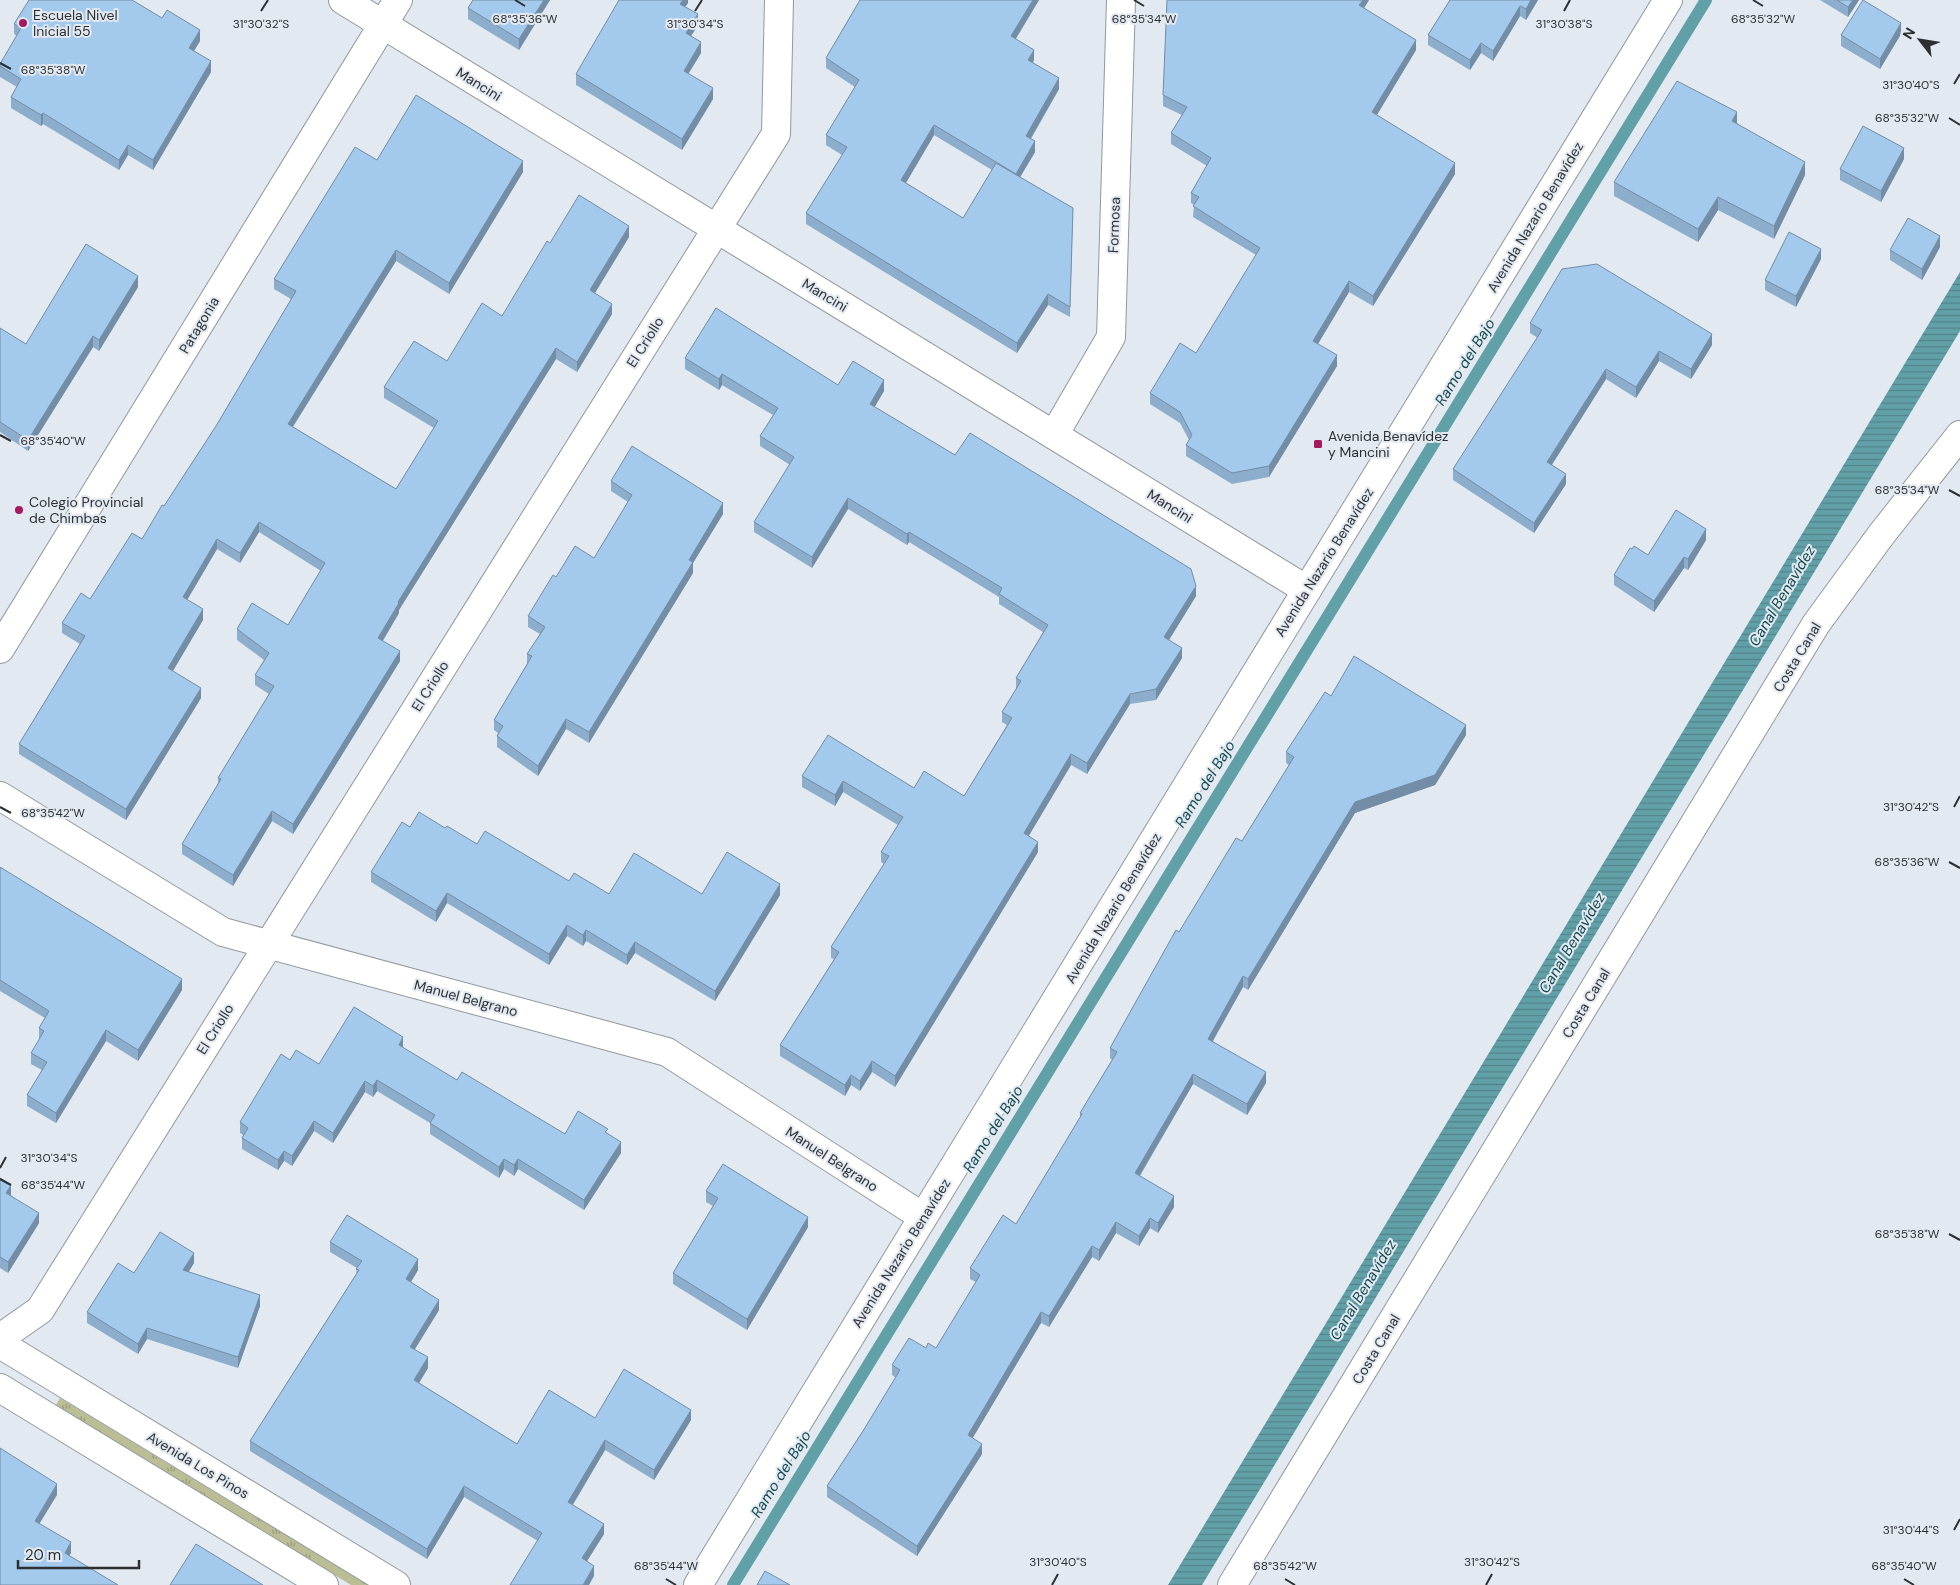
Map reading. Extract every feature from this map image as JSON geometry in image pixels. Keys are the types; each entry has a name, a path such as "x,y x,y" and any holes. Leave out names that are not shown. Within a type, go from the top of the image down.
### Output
{"street":[{"name":"Mancini","path":"343,0 1307,590"},
{"name":"Patagonia","path":"0,649 398,0"},
{"name":"El Criollo","path":"0,1338 40,1310 776,134 779,0"},
{"name":"Formosa","path":"1054,435 1111,337 1120,0"},
{"name":"Avenida Nazario Benavídez","path":"698,1585 1668,0"},
{"name":"Costa Canal","path":"1232,1585 1816,624 1881,535 1960,435"},
{"name":"Manuel Belgrano","path":"0,796 222,932 666,1052 923,1218"},
{"name":"Avenida Los Pinos","path":"0,1344 396,1585"},
{"path":"0,1388 324,1585"}],"green space":[{"path":"60,1398 368,1585 351,1585 56,1405"}],"water":[{"name":"Canal Benavídez","path":"1960,272 1960,331 1202,1585 1168,1585"}],"building":[{"path":"29,0 132,0 162,18 167,10 200,30 189,48 211,61 153,160 128,145 119,160 43,113 41,115 11,97 21,79 0,66 0,64 21,28 14,24"},
{"path":"473,0 544,0 519,39 468,8"},
{"path":"619,0 683,0 680,4 698,14 686,33 701,42 684,71 713,88 682,139 576,74"},
{"path":"860,0 1033,0 1011,36 1034,50 1028,60 1059,78 1026,136 1035,141 1016,174 934,125 901,180 963,218 996,163 1073,208 1070,307 1048,294 1017,343 806,213 847,147 826,135 859,80 826,58"},
{"path":"1167,0 1363,0 1359,5 1416,40 1372,112 1455,163 1373,296 1349,281 1313,341 1337,355 1269,466 1232,473 1186,445 1192,435 1180,412 1150,393 1180,343 1196,353 1260,248 1193,206 1199,197 1191,193 1211,158 1171,133 1187,107 1163,95"},
{"path":"1450,0 1531,0 1526,9 1520,6 1493,51 1481,43 1470,60 1428,35"},
{"path":"1837,0 1853,0 1848,7"},
{"path":"1863,0 1901,23 1880,59 1841,35"},
{"path":"1677,81 1737,112 1732,121 1805,162 1774,226 1718,197 1698,229 1614,182"},
{"path":"416,95 523,161 449,283 396,250 288,424 396,489 438,421 384,387 414,341 447,361 482,303 502,316 547,241 550,243 579,195 629,226 590,290 612,304 577,362 556,348 398,602 378,638 400,651 293,824 272,811 233,875 182,844 221,779 218,778 274,686 255,675 269,653 237,629 252,603 288,625 325,563 259,522 240,553 217,539 183,597 203,609 168,668 201,688 126,809 19,744 85,636 62,623 81,593 90,599 132,533 142,539 162,505 164,506 216,426 296,291 274,279 355,147 377,160"},
{"path":"1863,126 1904,148 1881,191 1840,169"},
{"path":"1908,218 1940,236 1922,269 1890,250"},
{"path":"1789,232 1821,249 1796,296 1765,280"},
{"path":"86,244 138,276 99,340 93,336 28,440 0,422 0,328 26,344"},
{"path":"1597,264 1712,334 1691,369 1659,351 1636,387 1606,369 1547,462 1566,474 1534,523 1453,469 1542,330 1530,323 1562,269"},
{"path":"716,308 838,385 853,361 884,380 870,404 955,455 970,433 1191,569 1196,586 1164,637 1182,648 1156,689 1130,694 1087,763 1071,754 1024,833 1038,842 895,1076 872,1061 860,1081 851,1075 845,1085 780,1045 839,952 831,947 889,856 881,852 903,817 843,781 835,795 802,776 828,735 914,788 924,771 964,796 1012,718 1002,712 1021,681 1016,678 1048,625 999,594 1002,588 848,498 812,557 754,522 794,457 760,436 778,408 722,374 719,379 685,358"},
{"path":"632,446 723,503 689,560 693,562 589,732 566,719 538,766 497,736 503,726 494,720 532,656 527,654 545,627 528,616 553,575 556,577 575,546 594,558 632,495 611,481"},
{"path":"1676,510 1706,529 1688,559 1684,557 1654,601 1614,575 1630,548 1632,549 1634,546 1648,555"},
{"path":"1354,656 1466,725 1435,775 1355,802 1248,979 1243,976 1208,1039 1266,1072 1247,1104 1193,1074 1135,1173 1174,1196 1158,1223 1150,1218 1139,1236 1116,1222 1099,1250 1092,1246 1049,1316 1041,1312 968,1435 982,1444 917,1546 827,1486 900,1370 892,1365 909,1338 926,1348 928,1343 936,1348 980,1275 970,1268 1003,1215 1016,1224 1117,1052 1110,1048 1176,930 1179,932 1236,838 1242,841 1294,757 1286,752 1325,692 1331,696"},
{"path":"419,812 477,844 485,831 569,881 574,873 609,894 634,853 702,894 727,852 780,884 715,991 635,942 627,955 586,930 583,935 567,925 549,954 447,893 436,911 371,872 402,822 410,827"},
{"path":"0,867 182,979 138,1050 106,1030 56,1113 27,1095 47,1062 31,1053 44,1031 39,1028 49,1011 0,980"},
{"path":"354,1007 403,1037 399,1045 457,1080 462,1072 565,1134 578,1111 608,1129 605,1132 621,1142 584,1200 518,1159 514,1165 504,1159 499,1167 430,1123 435,1115 377,1080 373,1086 365,1081 333,1133 314,1121 292,1156 284,1151 278,1160 242,1138 248,1128 240,1122 281,1054 290,1060 296,1050 319,1064"},
{"path":"723,1164 808,1217 747,1319 673,1273 718,1198 706,1191"},
{"path":"0,1178 11,1185 6,1193 39,1213 8,1262 0,1257"},
{"path":"347,1215 418,1259 406,1279 439,1300 410,1347 428,1357 414,1380 517,1444 549,1390 595,1418 624,1369 691,1410 654,1470 605,1440 568,1502 604,1524 582,1558 594,1566 583,1585 510,1585 542,1533 464,1486 427,1549 250,1441 359,1270 356,1269 362,1261 330,1242"},
{"path":"160,1232 194,1253 183,1270 260,1295 238,1357 147,1328 138,1344 87,1312 118,1263 134,1273"},
{"path":"0,1448 57,1484 35,1521 71,1542 65,1553 118,1585 0,1585"},
{"path":"196,1544 263,1585 170,1585"},
{"path":"765,1571 790,1585 757,1585"}],"waterway":[{"name":"Ramo del Bajo","path":"733,1585 1706,0"}],"place":[{"name":"Escuela Nivel Inicial 55","path":"23,23"},
{"name":"Avenida Benavídez y Mancini","path":"1318,444"},
{"name":"Colegio Provincial de Chimbas","path":"19,510"}]}
